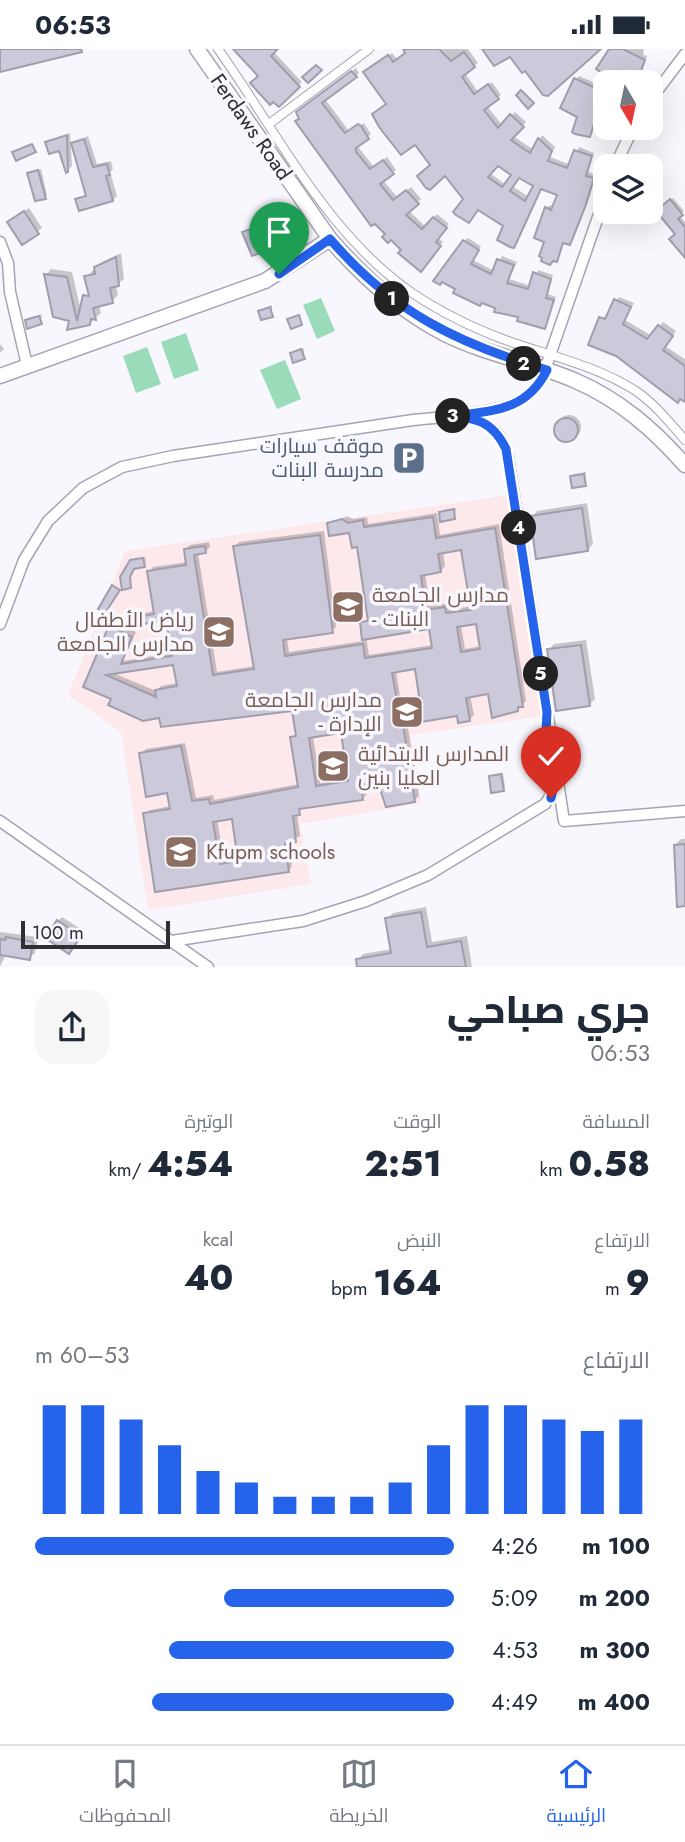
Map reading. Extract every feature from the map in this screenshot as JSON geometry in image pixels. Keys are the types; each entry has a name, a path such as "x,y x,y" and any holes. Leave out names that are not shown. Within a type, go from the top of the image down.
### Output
{"street":[{"name":"Ferdaws Road","path":"197,49 330,239 378,289 415,317 469,345 547,370 592,389 647,425 685,465"},
{"path":"218,49 351,238 397,281 459,319 506,340 581,365 638,393 685,440"},
{"path":"270,124 369,49"},
{"path":"663,83 685,54"},
{"path":"0,624 24,560 48,521 83,488 122,467 173,456 446,417 516,404 534,392 547,370 596,224"},
{"path":"0,376 257,285 279,274 330,239"},
{"path":"0,242 8,263 10,292 27,365"},
{"path":"446,417 466,416 486,423 500,436 506,449 547,712 552,729 564,821 685,811"},
{"path":"172,941 303,921 366,901 428,875 542,807 549,801 553,789 546,731 547,712"},
{"path":"0,813 45,845 63,863"},
{"path":"0,821 208,967"}],"shaded area":[{"path":"509,495 542,716 411,735 421,803 300,824 311,884 148,910 121,732 68,695 125,551"}],"green space":[{"path":"321,298 335,331 317,339 303,305"},
{"path":"186,333 199,370 174,379 161,342"},
{"path":"147,347 161,384 136,393 123,356"},
{"path":"285,360 301,399 277,409 260,370"}],"building":[{"path":"0,49 81,49 82,52 0,72"},
{"path":"233,49 278,49 271,56 300,87 279,107 273,102 270,105 250,83 258,76"},
{"path":"403,49 439,49 451,61 464,52 475,67 462,77 474,94 488,84 499,99 484,110 498,128 510,114 524,127 511,140 530,153 538,138 552,151 548,161 567,168 574,150 592,156 586,176 593,178 593,181 585,207 570,245 563,243 557,262 553,261 550,265 541,261 539,256 544,242 534,238 545,207 551,210 557,195 541,189 514,248 497,240 503,226 478,210 469,223 453,212 463,199 445,176 430,190 426,188 417,176 430,165 415,145 401,155 372,114 386,104 363,72 388,55 393,62 405,53","holes":["498,166 511,175 502,187 488,177","519,178 533,186 525,201 510,191"]},
{"path":"482,49 601,49 548,96 543,95 525,71 522,73 510,57 494,66"},
{"path":"609,49 623,49 645,60 641,70 596,69"},
{"path":"316,65 322,70 308,83 302,77"},
{"path":"351,71 357,77 322,103 345,133 358,124 361,126 369,139 356,148 356,152 370,169 383,160 394,174 380,184 393,200 406,190 419,204 406,215 422,229 433,217 447,228 436,242 441,246 421,272 398,253 401,250 391,240 388,243 382,237 385,234 375,224 371,226 295,121 299,119 296,112"},
{"path":"574,78 593,87 593,127 590,137 572,132 577,117 560,108"},
{"path":"521,90 534,103 528,109 516,95"},
{"path":"67,135 66,173 59,151 49,154 45,142"},
{"path":"84,139 93,167 107,164 110,175 106,176 113,201 79,211 75,199 86,196 71,143"},
{"path":"32,144 36,152 16,161 12,152"},
{"path":"38,170 46,199 35,201 27,173"},
{"path":"670,199 683,215 678,219 685,227 685,258 669,239 675,234 663,219 663,205"},
{"path":"24,211 39,234 22,245 7,222"},
{"path":"267,223 276,247 252,256 242,232"},
{"path":"463,240 479,250 471,264 491,274 497,259 514,265 507,283 528,289 533,272 551,279 546,298 554,300 545,329 517,321 518,317 494,312 495,308 482,303 480,306 453,293 455,289 442,282 440,285 433,281"},
{"path":"116,257 119,286 110,288 113,303 93,308 96,320 91,319 90,325 67,330 69,321 53,317 44,274 67,277 77,321 83,295 89,296 84,276 95,274 94,267"},
{"path":"614,299 631,307 623,324 647,339 658,325 673,336 663,350 685,366 685,402 680,399 678,403 616,356 588,345 599,317 605,319"},
{"path":"270,307 273,317 261,320 258,311"},
{"path":"299,315 302,325 291,329 287,319"},
{"path":"39,316 42,324 27,329 25,320"},
{"path":"301,349 305,359 293,363 290,353"},
{"path":"566,418 575,421 578,430 575,439 566,442 557,439 554,430 557,421"},
{"path":"584,474 586,486 572,488 570,476"},
{"path":"582,508 588,551 536,559 530,516"},
{"path":"454,509 455,519 440,522 439,512"},
{"path":"433,517 436,538 495,528 523,707 492,718 488,694 466,698 470,721 458,723 457,716 403,725 415,802 386,807 378,783 361,785 363,800 299,809 300,815 293,816 296,842 285,844 289,872 155,892 143,813 170,809 167,793 146,797 139,753 181,746 192,801 209,799 210,804 298,787 290,737 296,736 292,711 161,727 159,718 143,721 108,705 111,699 83,687 108,628 106,623 154,614 147,571 186,565 184,549 205,546 206,553 194,555 213,675 254,669 233,546 320,535 333,633 283,640 285,656 363,644 365,658 432,648 429,629 362,640 360,622 368,621 357,547 352,548 349,533 329,536 327,523 342,519 348,523 363,520 364,527","holes":["461,550 471,610 446,613 445,607 426,610 421,576 441,572 438,554","166,620 172,656 121,664 132,637 116,629","476,624 480,649 461,652 457,627","173,665 177,686 155,690 156,697 106,675","415,669 420,703 398,706 392,673","341,733 348,781 316,786 309,738","232,819 238,861 220,864 213,822"]},
{"path":"143,558 145,567 134,569 130,577 131,588 122,590 120,577 130,560"},
{"path":"112,585 120,590 105,613 98,609"},
{"path":"581,645 590,706 556,711 547,649"},
{"path":"501,774 504,791 491,793 489,776"},
{"path":"685,844 685,906 677,907 674,845"},
{"path":"421,912 427,947 461,941 466,967 357,967 356,959 391,953 385,918"},
{"path":"57,920 81,936 69,954 45,938"},
{"path":"6,937 33,942 30,960 0,955 0,939 5,940"}],"place":[{"name":"موقف سيارات مدرسة البنات","path":"409,458"},
{"name":"مدارس الجامعة - البنات","path":"348,607"},
{"name":"رياض الأطفال مدارس الجامعة","path":"219,632"},
{"name":"مدارس الجامعة - الإدارة","path":"407,712"},
{"name":"المدارس الابتدائية العليا بنين","path":"333,766"},
{"name":"Kfupm schools","path":"181,852"}],"route":[{"path":"279,274 330,239 353,266 378,289 415,317 469,345 547,370 534,392 508,408 446,417 466,416 486,423 500,436 506,449 547,712 546,731 553,789 551,798"}]}
